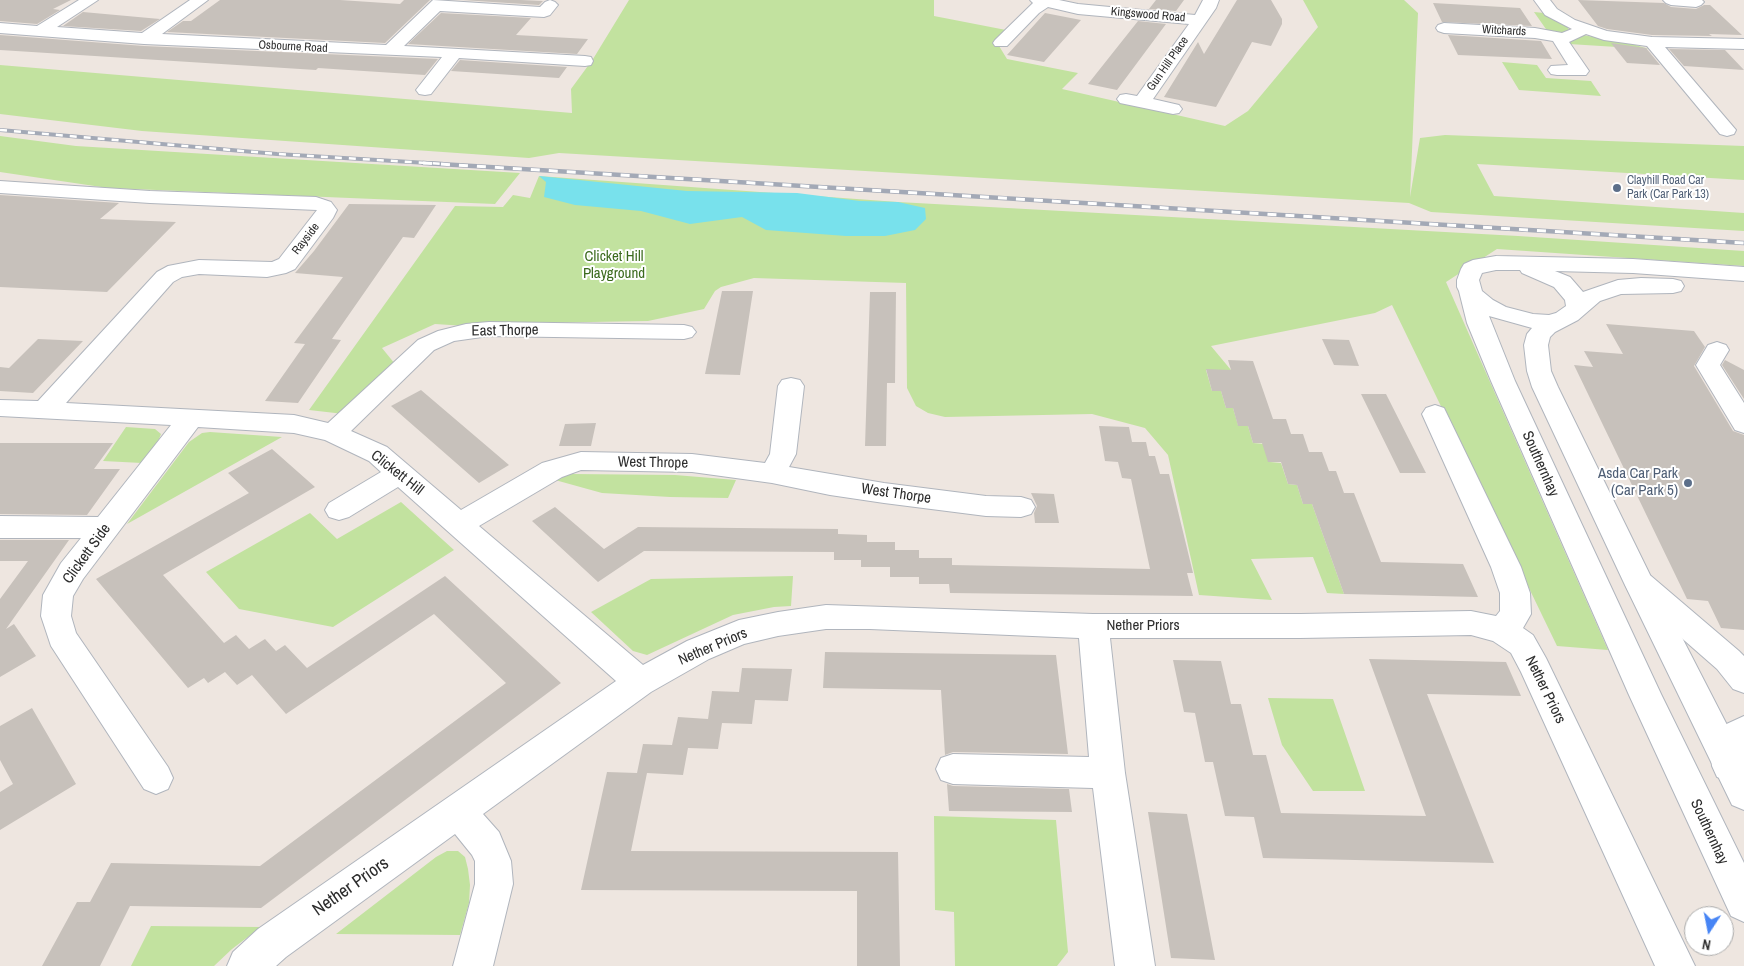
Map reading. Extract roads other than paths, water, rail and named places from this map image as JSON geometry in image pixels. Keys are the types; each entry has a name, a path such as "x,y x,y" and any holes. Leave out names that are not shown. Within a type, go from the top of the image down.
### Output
{"street":[{"path":"40,31 90,0"},
{"path":"144,39 200,0"},
{"name":"Gun Hill Place","path":"1142,102 1208,8 1211,0"},
{"path":"1542,0 1559,18 1585,30 1620,39 1652,42 1744,44"},
{"path":"1671,0 1696,2"},
{"path":"1002,44 1041,1"},
{"name":"Kingswood Road","path":"1041,1 1078,9 1199,20"},
{"path":"390,51 438,3 544,12 550,5"},
{"name":"Osbourne Road","path":"0,28 144,39 586,61"},
{"name":"Witchards","path":"1444,28 1535,33 1564,38"},
{"path":"1557,70 1580,71 1561,42 1564,38 1585,30"},
{"path":"1652,42 1727,130"},
{"path":"425,90 454,53"},
{"name":"Gun Hill Place","path":"1124,99 1173,109"},
{"name":"Rayside","path":"0,187 150,197 316,203 324,206 327,210 326,214 287,264 278,268 267,270 199,267 176,271 165,278 44,411"},
{"path":"1513,264 1531,268 1562,282 1576,299 1569,314 1549,322 1533,321 1498,312 1485,305 1475,297 1468,285 1468,275 1472,269 1481,265 1496,263 1633,266 1744,274"},
{"name":"Southernhay","path":"1468,285 1479,323 1502,381 1645,695 1744,903"},
{"path":"1737,780 1639,583 1540,371 1536,345 1539,334 1546,327 1569,314 1592,296 1618,287 1669,286 1744,292"},
{"name":"East Thorpe","path":"332,433 426,345 466,330 684,332"},
{"path":"1717,350 1708,365 1744,424"},
{"path":"772,473 783,454 791,386"},
{"name":"Clickett Hill","path":"0,408 294,424 332,433 378,454 640,682"},
{"path":"1435,414 1506,567 1516,593 1516,614 1502,630"},
{"name":"Clickett Side","path":"156,778 62,637 56,616 58,595 72,571 192,417"},
{"name":"West Thrope","path":"458,524 552,470 581,461 692,463 772,473"},
{"path":"339,510 401,473"},
{"name":"West Thorpe","path":"772,473 830,485 884,493 986,506 1021,507"},
{"path":"0,527 105,528"},
{"path":"1639,583 1728,660 1744,679"},
{"name":"Nether Priors","path":"247,966 272,943 640,682 698,650 739,633 778,624 826,617 870,617 1093,626 1294,626 1471,623 1502,630 1522,644 1535,667 1675,966"},
{"path":"1093,626 1108,773 1135,966"},
{"path":"1713,648 1744,657"},
{"path":"1713,648 1744,664"},
{"path":"1737,780 1727,748 1732,737 1744,731"},
{"path":"953,769 1108,773"},
{"path":"458,811 486,844 493,861 494,884 473,966"}],"water":[{"path":"539,176 687,191 797,193 860,201 898,202 925,208 926,219 915,230 885,236 846,236 766,230 742,217 690,224 641,211 575,205 544,197 546,182"}],"railway":[{"path":"0,130 277,154 444,164"},
{"path":"423,163 1744,243"}],"place":[{"name":"Clayhill Road Car Park (Car Park 13)","path":"1617,188"},
{"name":"Asda Car Park (Car Park 5)","path":"1688,483"}],"park label":[{"name":"Clicket Hill Playground","path":"614,266"}]}
